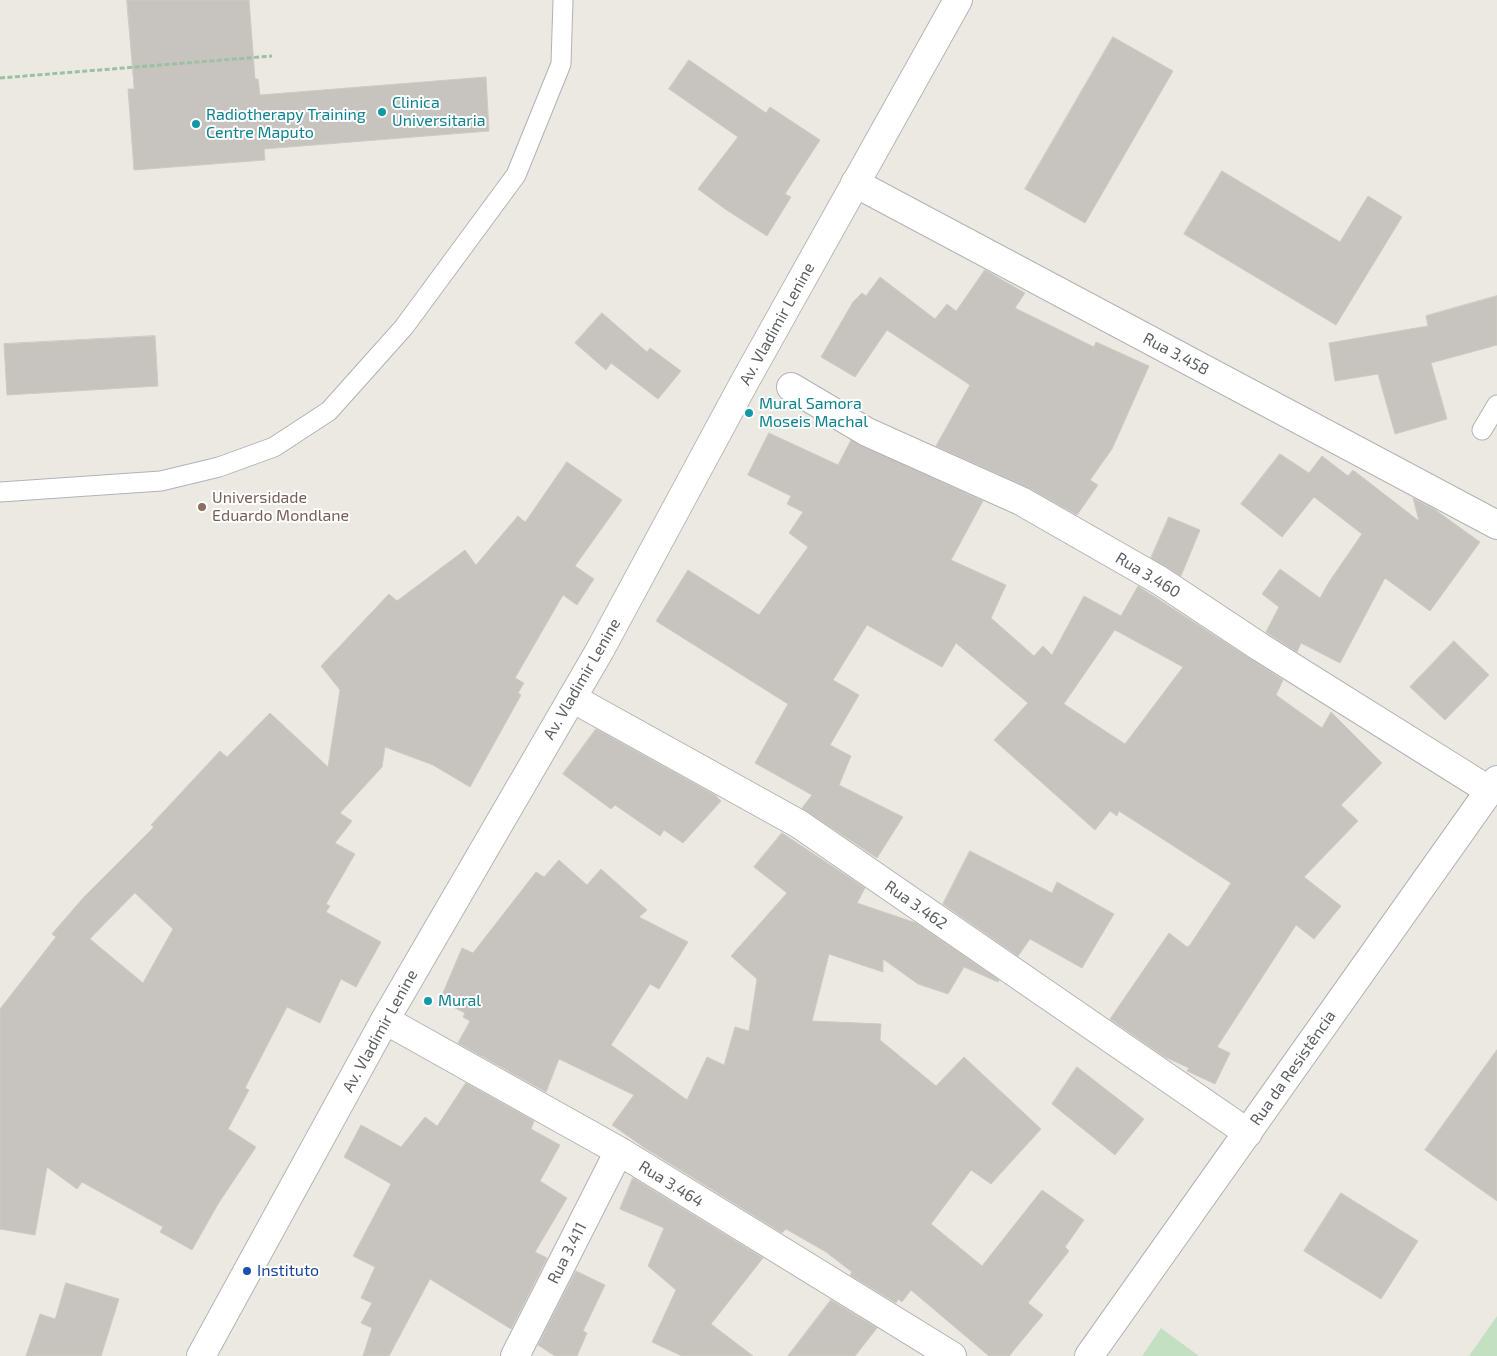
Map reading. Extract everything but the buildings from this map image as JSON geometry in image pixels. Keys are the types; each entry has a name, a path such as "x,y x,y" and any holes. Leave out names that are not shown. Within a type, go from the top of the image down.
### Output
{"street":[{"name":"Av. Vladimir Lenine","path":"201,1356 385,1020 572,698 958,0"},
{"name":"Rua 3.458","path":"856,183 1497,524"},
{"name":"Rua 3.460","path":"791,387 867,432 1021,501 1159,580 1268,652 1493,786"},
{"name":"Rua 3.462","path":"572,698 799,824 1248,1133"},
{"name":"Rua da Resistência","path":"1089,1356 1493,786"},
{"name":"Rua 3.464","path":"385,1020 620,1151 738,1226 952,1356"},
{"name":"Rua 3.411","path":"515,1356 620,1151"}],"lane":[{"path":"0,492 169,480 219,467 274,446 329,411 404,327 516,175 562,64 563,0"},
{"path":"1482,430 1497,405"}],"path":[{"path":"0,78 272,56"}],"green space":[{"path":"1497,1316 1497,1356 1469,1356"},
{"path":"1161,1328 1199,1356 1142,1356"}],"place":[{"name":"Clinica Universitaria","path":"382,112"},
{"name":"Radiotherapy Training Centre Maputo","path":"196,124"},
{"name":"Mural Samora Moseis Machal","path":"749,413"},
{"name":"Universidade Eduardo Mondlane","path":"202,507"},
{"name":"Mural","path":"428,1001"},
{"name":"Instituto","path":"247,1271"}]}
